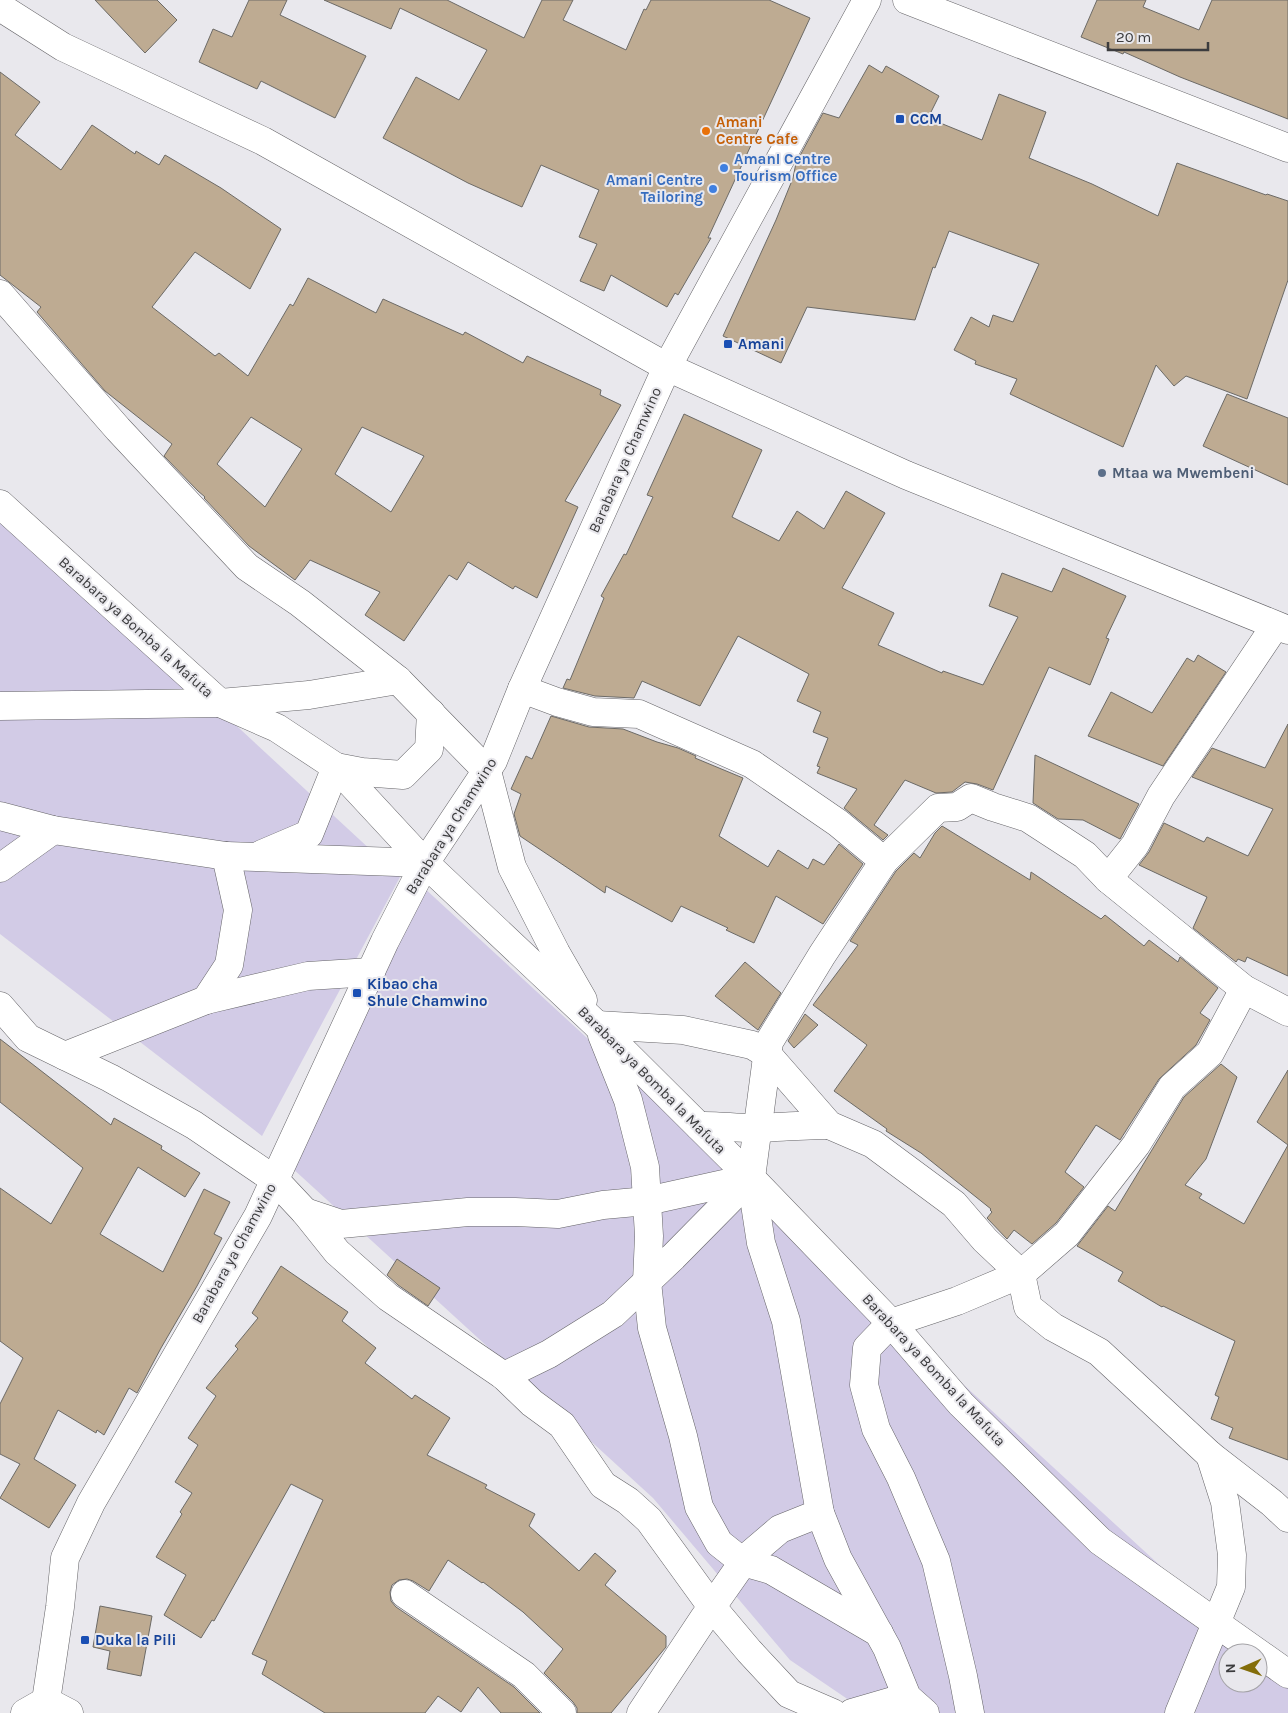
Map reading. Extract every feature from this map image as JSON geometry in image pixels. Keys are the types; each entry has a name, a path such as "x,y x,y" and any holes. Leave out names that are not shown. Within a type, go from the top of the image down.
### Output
{"street":[{"name":"Barabara ya Chamwino","path":"47,1710 65,1558 91,1503 258,1216 371,972 425,863 493,761 522,689 667,367 867,0"},
{"path":"907,0 1288,148"},
{"path":"0,7 63,47 264,141 667,367 906,475 1282,628 1161,796 1135,845 1108,879"},
{"path":"0,294 118,429 247,567 300,603 398,680 487,771 512,868 556,953 597,1024 628,1100 645,1167 649,1236 648,1282 652,1328 684,1436 699,1507 720,1543 743,1562 771,1570 879,1633"},
{"name":"Barabara ya Bomba la Mafuta","path":"0,504 220,703 277,728 336,768 425,863 597,1024 751,1178 891,1323 962,1404 1100,1541 1288,1674"},
{"path":"0,706 220,703 309,695 398,680"},
{"path":"522,689 557,702 593,712 639,714 752,764 838,823 884,861"},
{"path":"253,857 309,834 336,768 404,775 429,749 431,713"},
{"path":"852,1713 916,1708 887,1648 838,1559 820,1513 786,1321 761,1243 751,1178 769,1042 822,955 884,861 938,808 957,807 971,798 1028,818 1085,855 1108,879 1244,989 1288,1012"},
{"path":"0,816 53,830 226,856 425,863"},
{"path":"0,868 53,830"},
{"path":"206,1000 229,965 238,910 226,856"},
{"path":"65,1056 206,1000 308,976 371,972"},
{"path":"970,1713 936,1561 901,1478 876,1429 864,1385 867,1348 891,1323 957,1301 1021,1274 1067,1234 1136,1145 1172,1087 1210,1053 1244,989"},
{"path":"0,1006 28,1038 110,1078 194,1125 275,1180 305,1212 337,1252 388,1297 504,1376 532,1403 562,1425 603,1484 628,1501 649,1520 712,1607 789,1694 833,1713"},
{"path":"597,1024 683,1030 752,1045 767,1054 829,1125"},
{"path":"699,1126 720,1125 757,1128 791,1125 829,1125 873,1144 954,1204 985,1240 1021,1274 1028,1307 1053,1327 1099,1352 1210,1455 1272,1503 1288,1518"},
{"path":"305,1212 341,1224 468,1212 558,1214 602,1205 647,1201 751,1178"},
{"path":"504,1376 549,1354 613,1314 648,1282 751,1178"},
{"path":"1179,1713 1231,1586 1232,1555 1225,1502 1210,1455"},
{"path":"641,1713 746,1558 780,1529 820,1513"},
{"path":"405,1594 524,1675 562,1713"}],"shaded area":[{"path":"0,507 400,877 262,1136 0,934"},
{"path":"422,886 1244,1643 1218,1643 1218,1693 1268,1693 1268,1665 1288,1682 1288,1713 868,1713 790,1660 653,1498 279,1156"}],"building":[{"path":"95,0 157,0 177,20 145,53"},
{"path":"249,0 287,0 280,15 366,56 335,118 261,81 257,89 199,62 213,29 232,37"},
{"path":"324,0 447,0 524,38 542,0 573,0 563,20 626,50 644,9 646,10 651,0 769,0 810,18 708,238 711,238 678,295 675,293 667,307 611,275 604,291 580,281 597,244 579,237 599,190 541,165 522,207 468,183 383,138 416,77 459,100 487,50 400,8 391,29"},
{"path":"1097,0 1146,0 1143,7 1199,30 1212,0 1288,0 1288,119 1180,77 1124,52 1123,54 1081,37"},
{"path":"869,65 882,73 886,66 939,96 928,118 982,140 999,94 1046,112 1029,158 1092,184 1158,216 1177,163 1288,201 1288,280 1247,399 1186,376 1174,386 1156,365 1123,447 1010,394 1017,379 975,364 976,361 954,350 971,317 989,327 993,315 1013,322 1039,264 949,231 935,268 933,267 915,320 807,307 781,363 723,336 776,220 793,178 796,163 823,113 839,118"},
{"path":"0,72 40,102 15,135 61,170 92,125 135,154 136,151 159,165 165,155 221,188 281,229 250,289 195,252 152,307 215,356 219,353 248,376 290,304 293,306 308,278 376,313 383,299 463,335 465,332 523,363 527,356 601,390 600,395 621,405 565,501 578,507 537,598 515,586 513,589 468,562 457,580 449,575 404,641 365,615 380,592 310,560 295,580 249,546 205,497 164,456 172,444 105,391 37,312 41,307 0,275","holes":["251,417 302,449 265,507 217,464","362,427 424,456 391,512 335,474"]},
{"path":"1227,394 1288,418 1288,485 1203,446"},
{"path":"684,414 762,450 732,517 779,541 797,511 824,529 846,491 885,513 842,588 894,613 878,645 942,673 943,671 983,685 1018,617 989,606 1002,573 1052,592 1063,568 1126,596 1106,638 1109,639 1090,685 1049,667 993,790 965,782 952,792 936,793 905,780 874,825 888,835 883,840 844,808 857,789 817,773 820,767 817,766 828,738 813,732 821,712 797,701 809,674 738,636 700,706 642,681 634,698 595,696 563,688 567,679 570,680 604,598 601,596 624,554 626,555 653,497 647,495"},
{"path":"1198,655 1226,672 1163,766 1088,736 1111,692 1152,713 1187,658 1194,662"},
{"path":"551,716 589,727 623,729 678,748 696,756 695,758 743,778 719,836 768,867 778,850 808,869 813,859 824,865 839,844 863,864 823,924 776,896 754,943 726,930 728,928 681,906 672,922 606,886 605,893 520,836 514,814 521,794 511,789 526,756 532,759"},
{"path":"1288,724 1288,976 1247,957 1245,962 1238,959 1236,962 1193,928 1207,897 1139,865 1149,852 1164,823 1204,842 1207,837 1248,856 1273,809 1192,777 1212,748 1265,768"},
{"path":"1035,755 1139,804 1120,839 1083,820 1058,819 1033,803"},
{"path":"942,826 1030,880 1031,872 1101,919 1105,915 1144,946 1149,940 1178,962 1180,957 1218,988 1200,1013 1210,1020 1196,1045 1159,1079 1120,1140 1096,1125 1065,1172 1084,1187 1056,1223 1032,1244 1014,1230 1007,1239 987,1218 992,1212 991,1209 921,1153 886,1131 887,1129 834,1091 867,1045 813,1005 858,945 850,941 896,871 914,853 920,858 935,833"},
{"path":"745,962 781,993 758,1030 715,996"},
{"path":"805,1014 818,1025 794,1048 788,1041"},
{"path":"0,1039 111,1125 114,1118 162,1146 161,1149 200,1173 185,1197 138,1167 100,1234 163,1272 204,1189 230,1202 214,1234 222,1238 197,1286 137,1393 129,1388 104,1435 97,1430 96,1433 58,1410 34,1459 76,1485 49,1528 0,1498 20,1464 0,1454 0,1404 23,1358 0,1341 0,1188 51,1224 83,1168 0,1102"},
{"path":"1221,1064 1237,1077 1206,1159 1185,1185 1202,1194 1199,1198 1244,1224 1288,1145 1288,1460 1229,1438 1233,1428 1211,1419 1219,1397 1215,1395 1235,1341 1162,1307 1118,1281 1123,1272 1077,1246 1108,1206 1115,1211 1184,1097"},
{"path":"1288,1070 1288,1145 1257,1122"},
{"path":"397,1259 440,1288 428,1306 387,1275"},
{"path":"281,1266 348,1312 342,1321 376,1348 365,1363 412,1399 415,1395 450,1418 427,1455 487,1485 485,1488 535,1514 529,1526 579,1571 595,1553 616,1571 605,1585 666,1636 666,1647 611,1713 577,1713 577,1708 573,1702 544,1673 563,1649 523,1612 483,1582 448,1560 429,1591 413,1581 407,1579 399,1580 392,1585 390,1592 391,1601 396,1607 514,1687 540,1713 501,1713 478,1687 461,1712 438,1696 425,1713 325,1713 262,1674 267,1661 252,1654 323,1500 291,1484 214,1621 212,1620 201,1638 164,1615 186,1575 156,1557 182,1514 180,1512 192,1493 175,1482 198,1445 188,1438 216,1396 206,1388 238,1349 235,1346 258,1318 252,1313"},
{"path":"100,1606 152,1616 141,1676 107,1669 110,1651 93,1647"}],"place":[{"name":"CCM","path":"900,119"},
{"name":"Amani Centre Cafe","path":"706,131"},
{"name":"AmanI Centre Tourism Office","path":"724,168"},
{"name":"Amani Centre Tailoring","path":"713,189"},
{"name":"Amani","path":"728,344"},
{"name":"Mtaa wa Mwembeni","path":"1102,473"},
{"name":"Kibao cha Shule Chamwino","path":"357,993"},
{"name":"Duka la Pili","path":"85,1640"}]}
